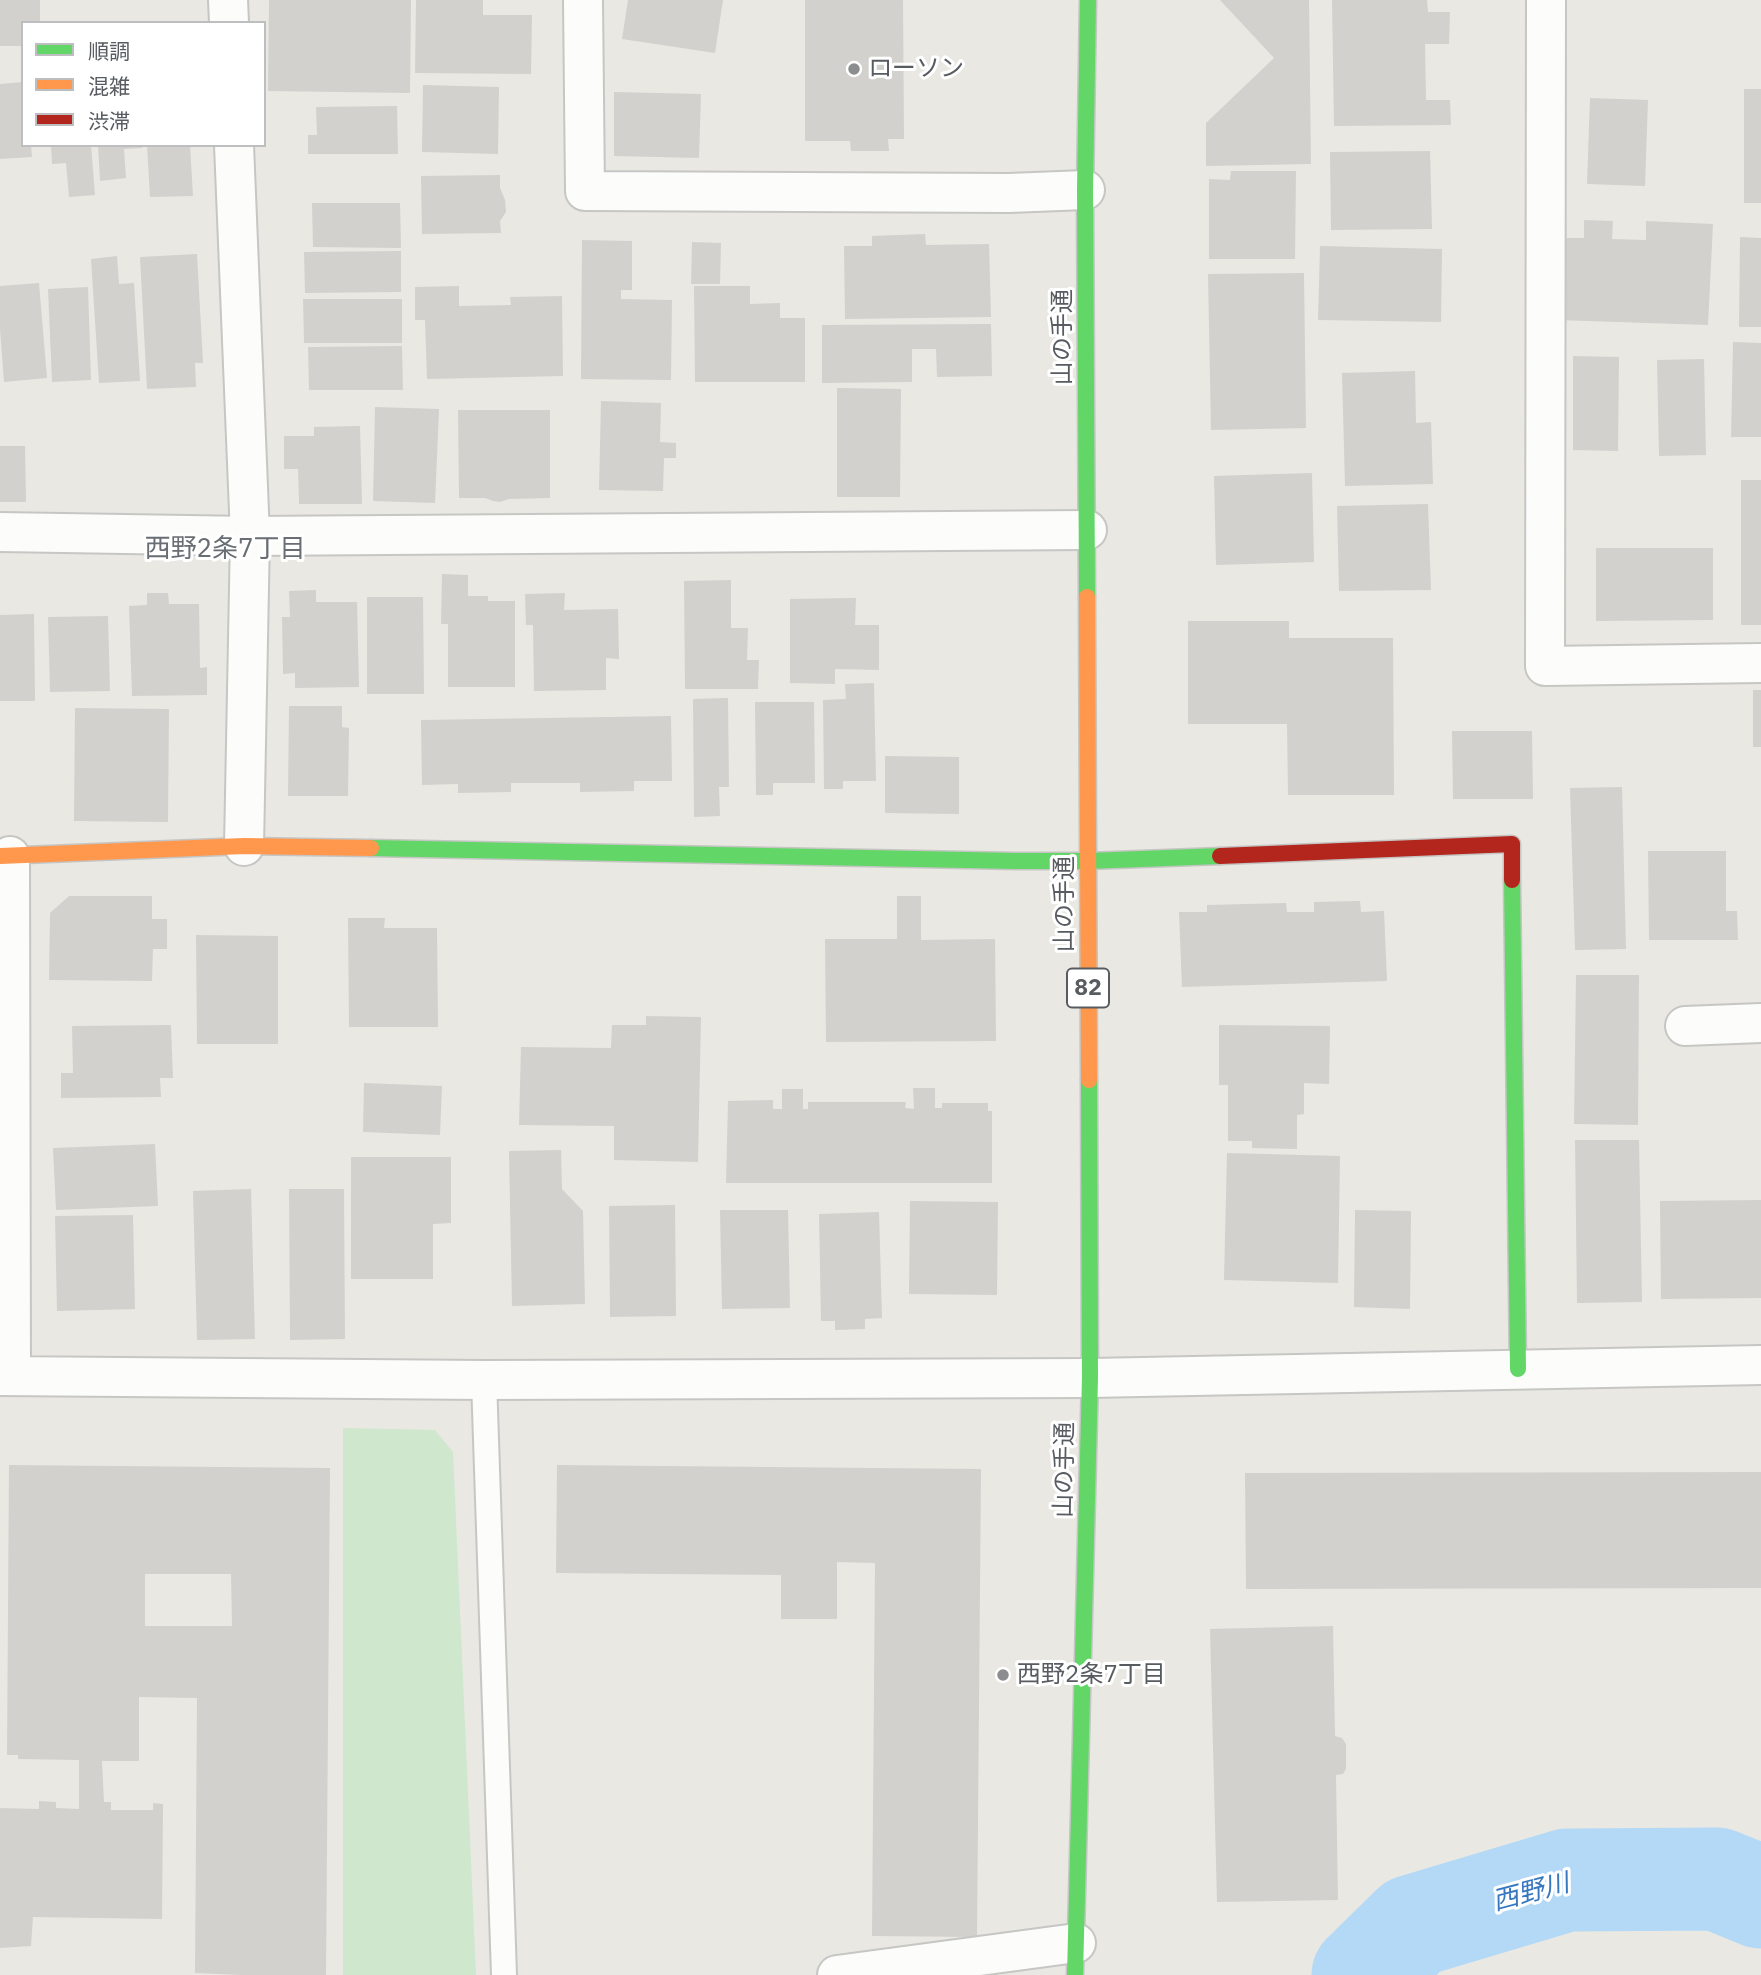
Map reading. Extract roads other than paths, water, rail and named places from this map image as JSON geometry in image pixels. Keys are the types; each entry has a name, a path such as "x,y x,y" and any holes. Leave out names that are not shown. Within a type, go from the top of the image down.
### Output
{"street":[{"path":"228,0 229,21"},
{"path":"583,0 585,191 1009,193 1085,190"},
{"name":"山の手通","path":"1076,1959 1090,1378 1085,190 1088,0"},
{"path":"1546,0 1545,666 1761,663"},
{"path":"234,147 250,536 244,846"},
{"path":"0,532 250,536 1087,530"},
{"path":"1518,1369 1512,844 1088,861 244,846 5,856 6,1376 484,1380 1090,1378 1761,1364"},
{"path":"1685,1026 1761,1023"},
{"path":"837,1975 1076,1959"}],"lane":[{"path":"484,1380 504,1975"}],"waterway":[{"name":"西野川","path":"1363,1975 1413,1926 1567,1880 1717,1879 1761,1897"}],"place":[{"name":"ローソン","path":"854,69"},
{"name":"西野2条7丁目","path":"1003,1675"}],"district":[{"name":"西野2条7丁目","path":"225,549"}]}
